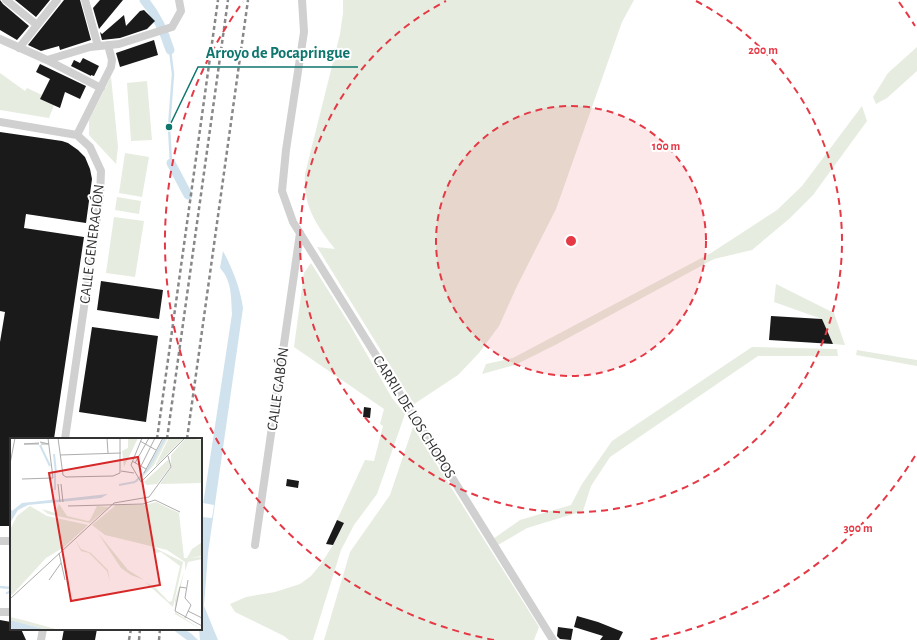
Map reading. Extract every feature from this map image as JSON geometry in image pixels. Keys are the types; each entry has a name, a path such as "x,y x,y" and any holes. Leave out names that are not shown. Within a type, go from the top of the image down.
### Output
{"street":[{"path":"6,0 37,25"},
{"path":"19,48 57,0"},
{"path":"85,0 98,46"},
{"path":"47,60 90,47 119,44 166,29 181,11 179,0"},
{"name":"CARRIL DE LOS CHOPOS","path":"302,0 304,32 287,142 282,191 293,222 553,640"},
{"path":"0,39 47,60 101,88"},
{"path":"0,122 77,135 110,67 112,60 108,45"},
{"name":"CALLE GENERACIÓN","path":"65,438 100,196 101,171 90,147 77,135"},
{"name":"CALLE GABÓN","path":"255,545 300,233"},
{"path":"41,640 43,630"}],"shaded area":[{"path":"343,0 634,0 622,22 556,209 517,286 499,326 479,353 458,375 414,404 317,247 335,249 322,232 312,214 306,196 305,174 340,34"},
{"path":"917,47 917,71 887,98 876,104 873,97 888,73"},
{"path":"0,73 25,91 27,88 42,95 40,99 54,105 49,118 0,110"},
{"path":"111,77 118,147 116,164 89,135 89,120"},
{"path":"147,81 152,140 131,141 127,83"},
{"path":"862,106 867,121 813,195 789,219 752,250 714,259 557,344 515,365 482,374 486,364 513,358 711,253 777,210 802,186"},
{"path":"125,153 149,157 142,197 119,193"},
{"path":"117,197 141,201 139,214 115,210"},
{"path":"114,217 144,221 135,277 106,273"},
{"path":"311,263 350,325 392,398 405,414 377,494 354,525 341,550 313,640 289,640 284,636 235,612 230,604 246,597 275,592 300,584 311,576 321,564 344,524 337,520 365,460 374,461 383,426 380,424 384,409 294,347 304,273"},
{"path":"776,284 834,313 845,345 833,344 822,319 774,302"},
{"path":"752,347 837,349 838,356 758,356 610,457 591,486 583,511 527,528 498,545 493,539 520,520 571,505 582,484 612,441"},
{"path":"857,350 917,360 917,366 856,355"},
{"path":"413,427 539,627 534,640 324,640 350,552 390,495"}],"water":[{"path":"223,251 236,279 243,308 208,553 204,606 218,640 200,640 199,630 202,630 202,511 232,314 229,284 220,268"},
{"path":"173,630 186,631 198,640 187,640"}],"pier":[{"path":"203,503 214,505 212,518 202,517"}],"building":[{"path":"0,0 29,26 17,40 0,30"},
{"path":"15,0 50,0 36,17"},
{"path":"64,0 80,0 91,40 60,50 59,46 41,51 28,45"},
{"path":"100,0 123,0 99,29 93,8"},
{"path":"144,10 155,21 147,29 120,38 102,40 100,32 102,34 124,15 126,26 140,11"},
{"path":"154,40 158,55 120,67 116,53"},
{"path":"83,58 99,66 94,76 71,66 74,60 80,63"},
{"path":"40,64 86,86 80,99 65,92 60,108 40,99 50,79 36,72"},
{"path":"0,132 68,143 85,157 90,169 92,179 86,223 26,214 24,228 84,237 54,438 10,438 10,526 0,526 0,342 5,312 0,311"},
{"path":"101,281 163,290 159,319 97,310"},
{"path":"771,316 822,319 833,344 769,340"},
{"path":"92,327 158,336 146,422 79,412"},
{"path":"364,407 371,408 370,418 363,417"},
{"path":"287,479 299,481 298,488 286,486"},
{"path":"337,520 344,523 333,545 326,544"},
{"path":"577,616 598,622 623,632 619,640 600,640 603,636 574,627"},
{"path":"0,620 10,622 10,630 21,630 26,640 0,640"},
{"path":"558,627 573,629 571,640 560,639 557,636"},
{"path":"64,630 97,630 95,640 62,640"}],"waterway":[{"path":"144,0 153,11 160,24 170,50"},
{"path":"170,50 173,74 169,127 171,163"},
{"path":"171,163 188,195"},
{"path":"0,587 10,588"}],"railway":[{"path":"157,438 218,0"},
{"path":"167,438 228,0"},
{"path":"187,438 248,0"},
{"path":"129,640 131,630"},
{"path":"139,640 140,630"},
{"path":"159,640 160,630"}],"place":[{"name":"Arroyo de Pocapringue","path":"169,127"}]}
